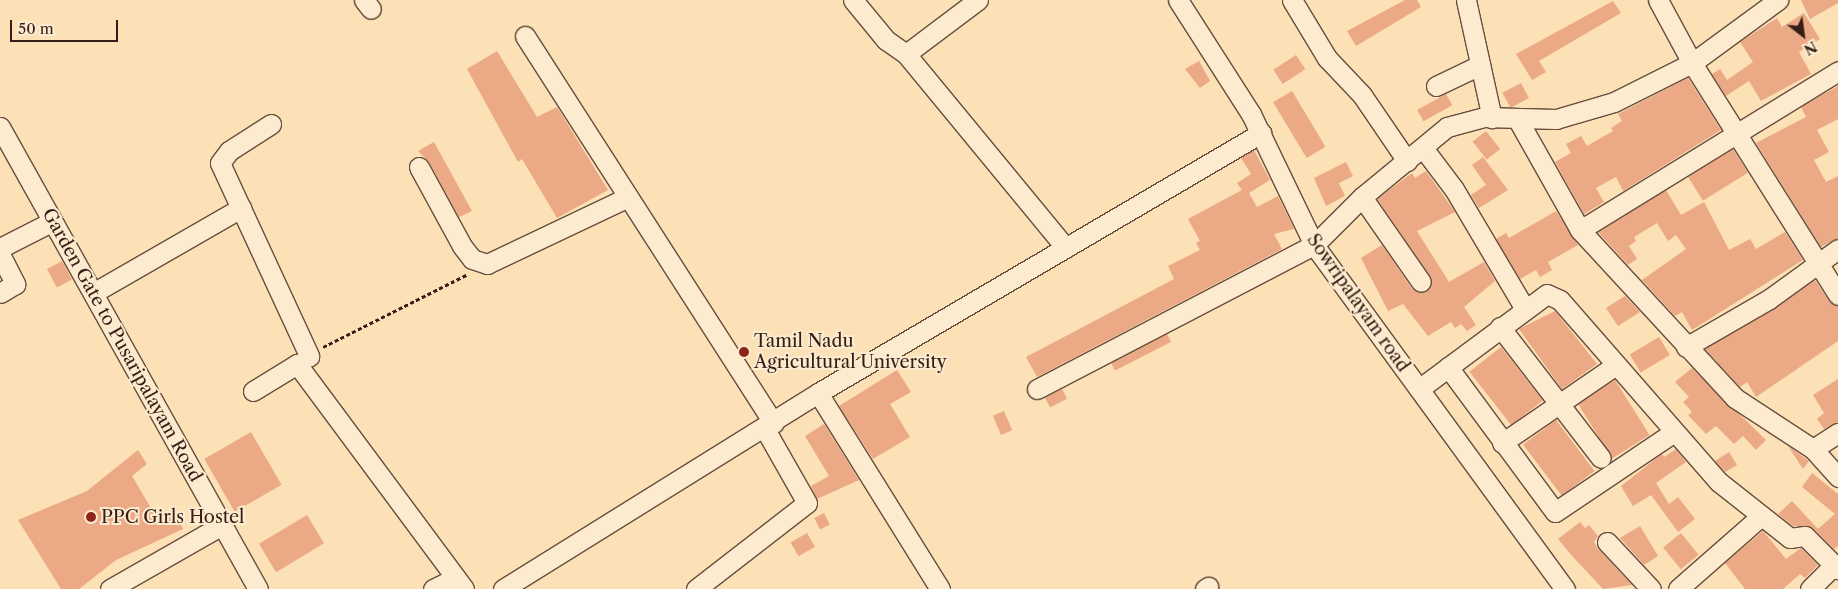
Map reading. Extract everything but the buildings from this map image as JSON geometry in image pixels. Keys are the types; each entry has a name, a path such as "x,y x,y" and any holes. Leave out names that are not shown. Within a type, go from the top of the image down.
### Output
{"street":[{"path":"853,0 886,40 906,54 1066,248"},
{"path":"906,54 978,0"},
{"name":"Sowripalayam road","path":"1178,0 1261,133 1314,245 1565,589"},
{"path":"1292,0 1327,58 1362,95 1407,161"},
{"path":"1466,0 1492,118"},
{"path":"1658,0 1692,63 1736,130 1838,295"},
{"path":"1037,389 1314,245 1362,197 1423,148 1462,120 1492,118 1518,120 1556,119 1614,102 1692,63 1778,0"},
{"path":"525,36 628,197 769,426 807,503 696,589"},
{"path":"1436,86 1480,65"},
{"path":"1580,230 1736,130 1838,71"},
{"path":"1518,120 1580,230 1735,398 1813,448 1838,477"},
{"path":"271,124 229,151 220,163 309,356"},
{"name":"Garden Gate to Pusaripalayam Road","path":"0,127 258,589"},
{"path":"503,589 769,426 818,393 1261,133"},
{"path":"1423,148 1454,189 1525,308"},
{"path":"419,167 462,246 472,258 487,264 628,197"},
{"path":"1362,197 1420,282"},
{"path":"94,293 241,208"},
{"path":"0,248 53,221"},
{"path":"1686,347 1769,299 1838,249"},
{"path":"0,254 15,284 0,293"},
{"path":"1419,389 1525,308 1547,294 1560,300 1719,482 1760,517 1790,538 1805,536 1836,567 1810,589"},
{"path":"1500,327 1601,458"},
{"path":"253,391 296,364 460,583 433,589"},
{"path":"1502,443 1560,406 1616,365"},
{"path":"1448,367 1502,443 1555,512 1674,432"},
{"path":"818,393 940,589"},
{"path":"1813,448 1838,433"},
{"path":"1678,589 1760,517"},
{"path":"110,589 222,525"},
{"path":"1607,542 1651,589"}],"path":[{"path":"309,356 487,264"}],"place":[{"name":"Tamil Nadu Agricultural University","path":"744,352"},
{"name":"PPC Girls Hostel","path":"91,517"}]}
